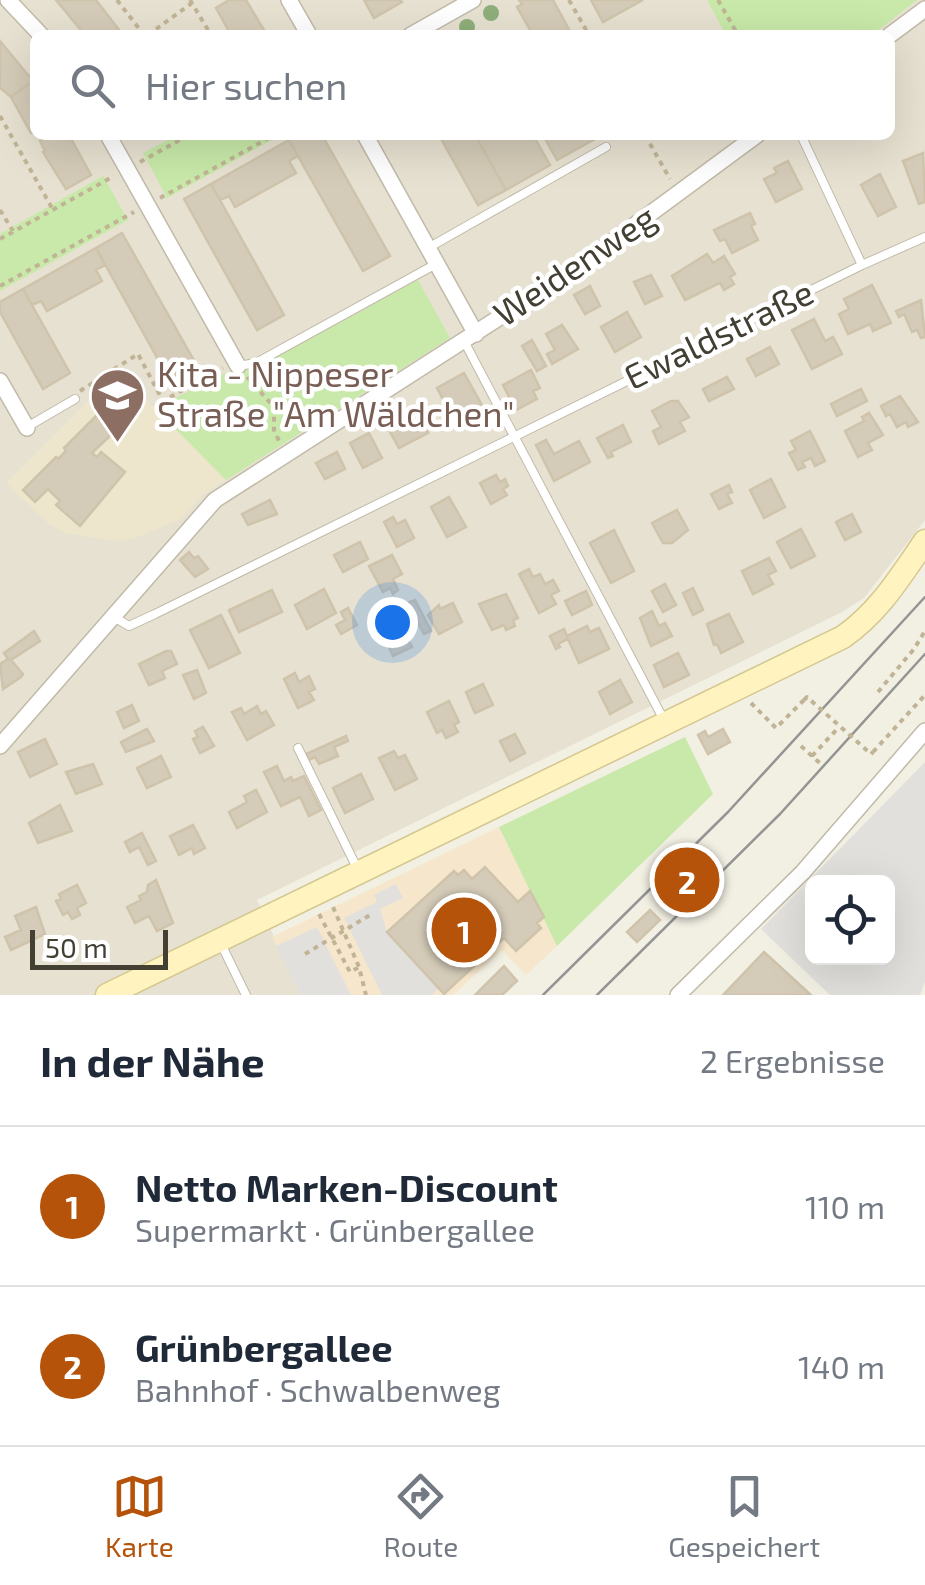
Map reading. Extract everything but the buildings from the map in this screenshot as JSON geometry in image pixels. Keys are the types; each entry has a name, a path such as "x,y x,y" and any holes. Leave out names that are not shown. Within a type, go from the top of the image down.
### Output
{"street":[{"path":"8,0 36,30"},
{"path":"289,0 306,30"},
{"path":"421,30 473,0"},
{"path":"895,31 925,8"},
{"path":"111,140 237,364"},
{"path":"368,140 428,248 470,337"},
{"name":"Weidenweg","path":"0,746 215,500 578,267 750,140"},
{"path":"0,381 27,428"},
{"path":"107,995 843,637 864,624 925,541"},
{"path":"678,995 803,872 925,731"}],"lane":[{"path":"803,140 862,265"},
{"path":"428,248 606,147"},
{"name":"Ewaldstraße","path":"514,436 925,237"},
{"path":"237,364 256,363 436,264"},
{"path":"470,337 514,436 666,724"},
{"path":"27,428 76,400"},
{"path":"114,617 129,626 514,436"},
{"path":"298,748 359,872"},
{"path":"219,940 246,995"}],"path":[{"path":"117,0 142,30"},
{"path":"569,0 586,30"},
{"path":"718,0 735,30"},
{"path":"153,30 191,1 208,30"},
{"path":"0,116 52,208"},
{"path":"0,240 180,140"},
{"path":"648,140 679,195"},
{"path":"0,210 14,232"},
{"path":"76,400 82,387 138,354 163,400 237,364 274,407 274,430 285,455"},
{"path":"878,692 925,631"},
{"path":"736,689 776,728 807,697 872,754 925,696"},
{"path":"812,756 838,728"},
{"path":"801,746 823,766"},
{"path":"318,893 343,930 366,995"},
{"path":"318,893 333,940 350,972 359,967"},
{"path":"306,954 370,915"}],"shaded area":[{"path":"0,0 925,0 925,520 864,598 842,612 257,900 301,995 0,995"},
{"name":"Kita - Nippeser Straße \"Am Wäldchen\"","path":"118,371 226,480 202,495 181,519 138,537 115,541 66,533 49,524 6,483"},
{"path":"925,762 925,982 920,995 830,995 761,929 805,884 805,965 895,965 895,875 814,875"},
{"path":"499,827 557,946 526,975 502,950 453,995 301,995 272,937"},
{"path":"396,884 403,898 380,909 387,932 439,988 432,995 382,995 344,918 377,902 374,895"},
{"path":"317,927 351,995 301,995 276,946"}],"green space":[{"path":"707,0 917,0 878,30 723,30"},
{"path":"168,140 272,140 167,198 143,153"},
{"path":"103,176 128,220 0,291 0,234"},
{"path":"418,280 450,338 226,480 155,408 228,372 257,367"},
{"path":"685,737 713,794 557,946 499,827"}],"tram line":[{"path":"543,995 728,812 925,597"},
{"path":"597,995 780,814 925,654"}],"place":[{"name":"Kita - Nippeser Straße \"Am Wäldchen\"","path":"118,444"},
{"name":"Grünbergallee","path":"687,880"},
{"name":"Netto Marken-Discount","path":"464,930"}]}
